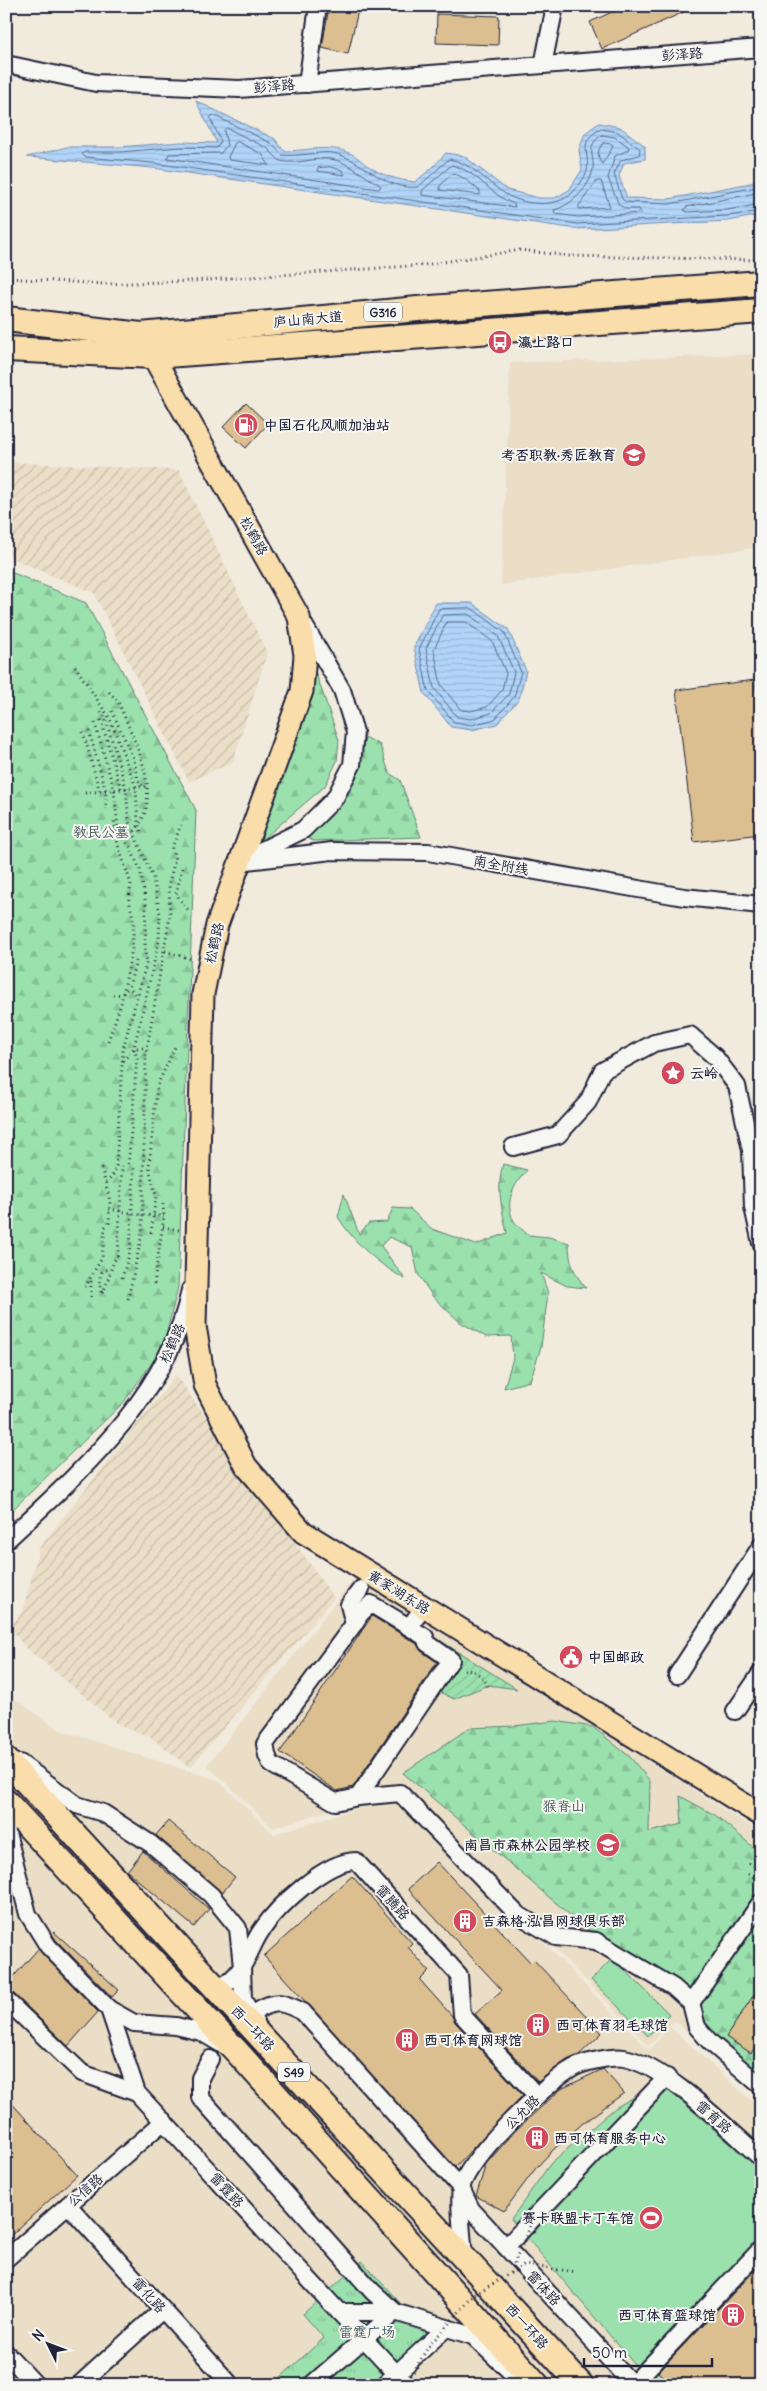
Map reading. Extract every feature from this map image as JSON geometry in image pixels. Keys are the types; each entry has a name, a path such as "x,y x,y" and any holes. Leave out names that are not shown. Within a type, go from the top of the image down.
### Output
{"highway":[{"name":"庐山南大道","path":"6,319 142,335 418,309 761,283"},
{"name":"庐山南大道","path":"6,349 153,356 761,311"},
{"name":"西一环路","path":"6,1760 581,2385"},
{"name":"西一环路","path":"6,1802 240,2054 537,2385"}],"main road":[{"name":"松鹤路","path":"142,335 299,617 305,655 302,691 217,925 202,994 198,1251"},
{"name":"黄家湖东路","path":"198,1251 196,1326 205,1384 246,1466 303,1532 761,1815"}],"street":[{"path":"307,84 318,6"},
{"path":"543,65 555,6"},
{"name":"彭泽路","path":"6,64 96,83 239,89 761,48"},
{"path":"239,862 303,830 335,798 352,765 355,732 342,690 299,617"},
{"name":"南全附线","path":"239,862 332,851 428,852 684,897 761,905"},
{"path":"513,1147 558,1135 588,1102 602,1071 654,1043 690,1034 715,1057 737,1086 751,1150 753,1207 761,1243"},
{"name":"松鹤路","path":"6,1541 46,1503 125,1421 170,1354 187,1305 198,1251"},
{"path":"677,1675 761,1546"},
{"path":"354,1624 349,1605 361,1589"},
{"path":"358,1797 451,1660 427,1643 425,1637 371,1604 361,1613 265,1744 266,1755 271,1764 335,1802 358,1797 400,1793 516,1914 556,1937 596,1941 673,1987 691,2003 697,2027 710,2042 761,2086"},
{"path":"409,1628 424,1607"},
{"path":"735,1711 761,1673"},
{"path":"6,1751 54,1790 77,1805 103,1813 151,1844 210,1895 238,1928 243,1999 264,2039"},
{"path":"6,1829 28,1914 48,1946 109,2009 134,2023 176,2026 201,2032 240,2054"},
{"name":"雷腾路","path":"219,1990 242,1967 262,1930 292,1896 321,1875 346,1861 356,1861 458,1975 462,2015 537,2096"},
{"path":"691,2003 761,1902"},
{"path":"6,2000 82,2073 137,2093"},
{"name":"雷体路","path":"256,2011 268,2004 283,2002 303,2012 461,2188 471,2209 633,2384"},
{"name":"雷霆路","path":"109,2009 137,2093 403,2381"},
{"name":"公允路","path":"464,2257 461,2188 477,2156 537,2096 573,2068 592,2061 624,2057 667,2077"},
{"path":"210,2059 200,2078 200,2097 372,2291 395,2312"},
{"path":"506,2247 667,2077"},
{"name":"雷育路","path":"667,2077 761,2158"},
{"name":"公信路","path":"6,2259 164,2122"},
{"name":"雷化路","path":"68,2205 231,2385"},
{"path":"633,2384 761,2249"},
{"path":"79,2385 162,2310"},
{"path":"339,2312 395,2312 473,2336 523,2385"},
{"path":"311,2385 395,2312"},
{"path":"384,2385 403,2381 446,2328"},
{"path":"6,2353 36,2385"}],"path":[{"path":"6,278 103,284 192,280 424,265 520,250 568,256 761,260"},
{"path":"75,666 110,719 136,787 141,832"},
{"path":"109,692 118,701 146,772 148,786 147,807 139,826 125,840"},
{"path":"112,711 134,760 138,780 143,786"},
{"path":"101,712 105,717 126,788 129,822 153,878 160,914 159,941 134,1048 122,1061"},
{"path":"101,720 121,789"},
{"path":"95,723 114,790 118,828 130,847 140,870 146,904 145,952 147,961 123,1048 116,1166 112,1177 106,1183"},
{"path":"89,730 106,791 106,809"},
{"path":"83,732 100,792"},
{"path":"86,793 148,786"},
{"path":"108,1041 122,994 132,949 134,923 129,899 131,884 118,845 114,820"},
{"path":"128,1299 142,1234 146,1054 165,950 171,902 169,883 175,859 172,848 181,825"},
{"path":"171,902 176,894 182,868"},
{"path":"176,894 189,911"},
{"path":"165,950 209,965"},
{"path":"113,995 122,994 129,987 136,961"},
{"path":"129,987 137,996"},
{"path":"151,1233 156,1196 149,1167 157,1086 175,1047"},
{"path":"134,1048 143,1048 146,1054"},
{"path":"128,1168 137,1058 134,1048"},
{"path":"85,1287 91,1281 102,1258 105,1228 109,1223 110,1201 101,1166"},
{"path":"110,1268 102,1272 99,1280 102,1293 109,1279 110,1268 118,1255 122,1166"},
{"path":"122,1278 130,1252 134,1167"},
{"path":"154,1284 164,1216 163,1204"},
{"path":"109,1209 132,1214 164,1216"},
{"path":"91,1281 91,1297"},
{"path":"451,1660 459,1667 479,1674 485,1680 488,1689"},
{"path":"749,1863 761,1870"},
{"path":"510,2274 532,2219"},
{"path":"403,2381 428,2347 475,2294 525,2265 576,2272"}],"shaded area":[{"name":"考否职教·秀匠教育","path":"761,354 761,547 501,585 510,363"},
{"path":"6,462 179,470 267,653 233,762 189,782 94,593 6,556"},
{"path":"176,1375 334,1598 190,1768 150,1737 120,1726 25,1647 10,1627 23,1611 39,1548"},
{"name":"南昌市森林公园学校","path":"357,1575 761,1833 761,2099 675,2021 649,2046 400,1788 273,1828 207,1765"},
{"path":"6,1693 60,1730 218,1780 274,1834 399,1795 649,2050 670,2027 761,2109 761,2385 6,2385"}],"green space":[{"name":"教民公墓","path":"6,570 86,603 196,810 178,1287 163,1347 124,1402 6,1516"},
{"path":"314,668 339,740 337,761 325,786 255,846"},
{"path":"365,737 380,745 389,773 400,780 421,837 313,841 305,837 331,816 358,771"},
{"path":"503,1164 527,1170 518,1181 510,1200 511,1214 514,1221 528,1235 549,1237 569,1243 573,1267 578,1278 586,1288 567,1286 541,1273 548,1293 541,1347 530,1381 504,1388 513,1358 511,1336 486,1337 460,1322 433,1297 418,1274 412,1247 389,1237 381,1246 405,1279 367,1252 338,1217 344,1194 359,1234 369,1223 387,1222 393,1208 410,1209 432,1229 476,1245 507,1233 500,1190"},
{"path":"430,1634 517,1689 488,1685 454,1699 436,1690 456,1660"},
{"name":"猴脊山","path":"555,1721 593,1727 630,1757 650,1781 649,1832 682,1824 680,1796 715,1815 759,1852 761,1856 761,2079 719,2041 647,1969 583,1926 403,1773 469,1728 514,1726"},
{"path":"613,1958 669,2014 648,2036 591,1980"},
{"path":"660,2082 761,2171 761,2385 652,2385 511,2219 551,2163 615,2108"},
{"name":"雷霆广场","path":"362,2261 430,2336 399,2364 417,2385 272,2385 324,2338 303,2314"}],"water":[{"path":"196,101 275,139 284,151 325,148 341,150 354,155 368,166 385,175 415,182 446,153 464,156 507,190 539,198 555,198 569,190 582,170 579,150 585,133 599,123 620,127 645,146 645,159 624,163 619,176 627,198 669,199 761,181 761,215 728,221 577,229 153,168 27,157 67,147 119,147 181,142 217,143"},
{"path":"436,603 472,603 508,629 526,671 519,699 497,724 472,730 451,727 424,693 414,647"}],"building":[{"path":"329,6 359,6 348,54 322,48"},
{"path":"625,6 697,6 602,49 590,22"},
{"path":"437,14 499,16 498,45 436,43"},
{"name":"中国石化风顺加油站","path":"246,403 268,424 246,448 223,427"},
{"path":"755,680 761,728 761,834 694,842 676,690"},
{"path":"372,1616 417,1644 421,1651 437,1662 353,1787 337,1791 280,1752"},
{"path":"168,1821 235,1877 222,1893 156,1835"},
{"path":"143,1851 209,1909 194,1927 127,1871"},
{"path":"437,1862 531,1963 534,1960 602,2033 579,2055 567,2060 538,2082 475,2014 502,1990 408,1889"},
{"name":"西可体育网球馆","path":"352,1876 412,1943 408,1947 429,1971 420,1980 452,2016 455,2022 523,2095 455,2167 264,1956"},
{"path":"54,1932 119,1990 112,1997 56,1940 52,1934"},
{"path":"38,1949 98,2012 68,2046 13,1993 6,1990 6,1985"},
{"path":"761,1984 761,2039 751,2053 726,2037"},
{"name":"西可体育服务中心","path":"603,2069 624,2093 583,2123 553,2150 536,2168 504,2211 476,2196 486,2164 516,2130 561,2089"},
{"path":"6,2097 77,2175 6,2240"},
{"name":"西可体育篮球馆","path":"761,2264 761,2375 752,2385 672,2385 658,2372"}],"place":[{"name":"瀛上路口","path":"500,342"},
{"name":"中国石化风顺加油站","path":"246,425"},
{"name":"考否职教·秀匠教育","path":"634,455"},
{"name":"云岭","path":"673,1073"},
{"name":"中国邮政","path":"571,1657"},
{"name":"南昌市森林公园学校","path":"608,1845"},
{"name":"吉森格·泓昌网球俱乐部","path":"465,1921"},
{"name":"西可体育羽毛球馆","path":"538,2025"},
{"name":"西可体育网球馆","path":"407,2040"},
{"name":"西可体育服务中心","path":"537,2138"},
{"name":"赛卡联盟卡丁车馆","path":"651,2218"},
{"name":"西可体育篮球馆","path":"733,2315"}]}
